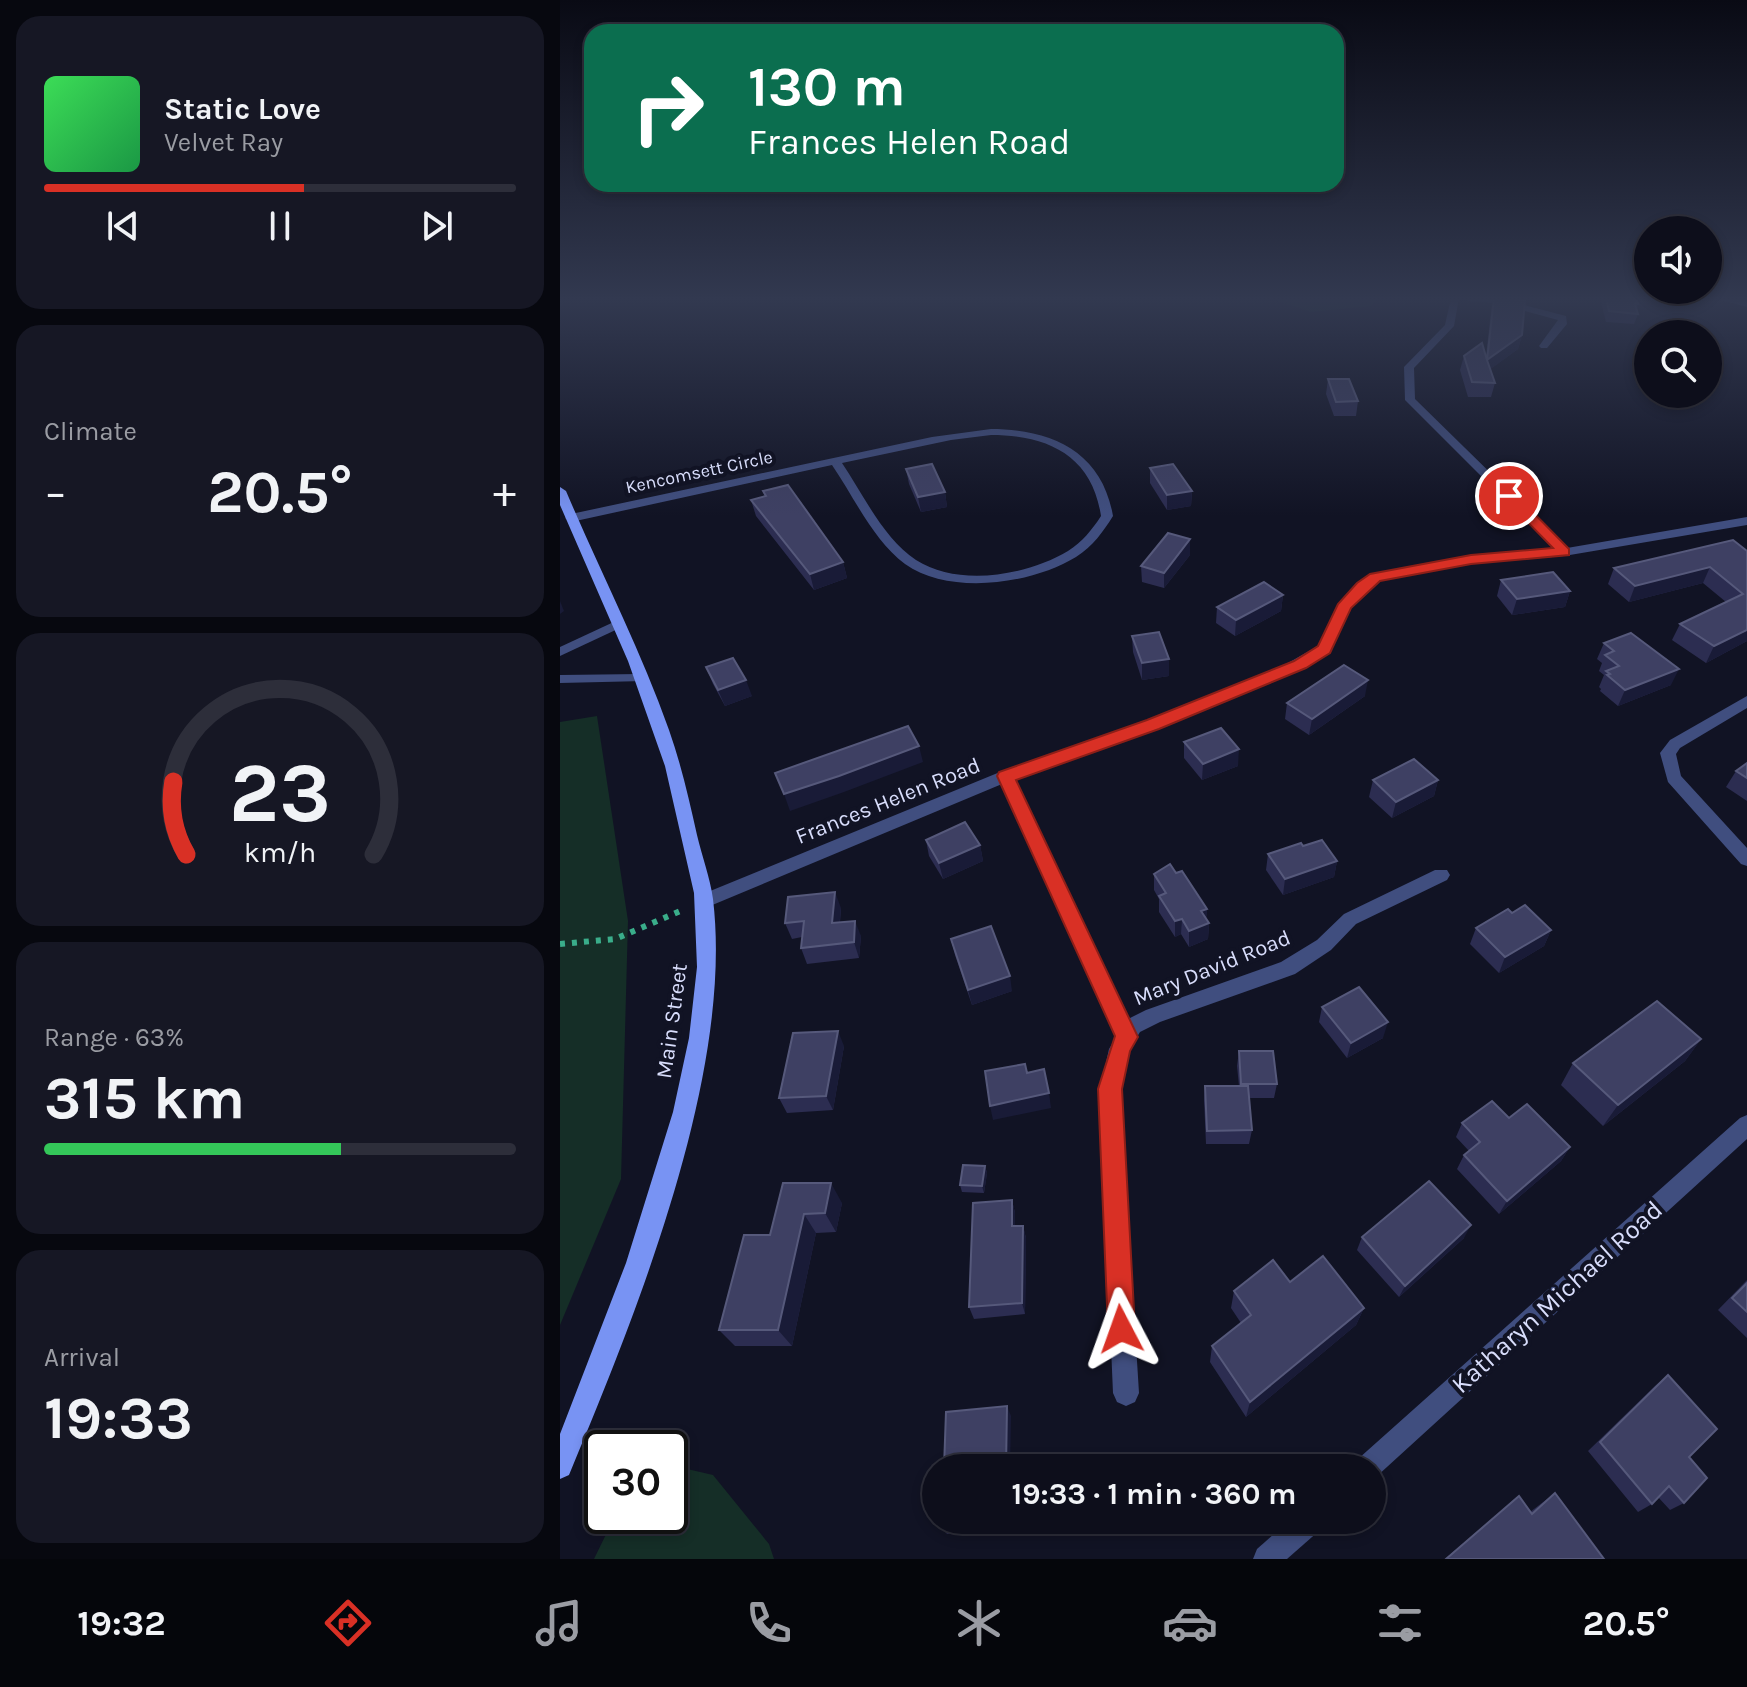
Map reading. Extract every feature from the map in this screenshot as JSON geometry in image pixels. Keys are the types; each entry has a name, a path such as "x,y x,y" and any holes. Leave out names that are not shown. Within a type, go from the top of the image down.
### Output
{"main road":[{"name":"Main Street","path":"560,491 641,678 673,764 704,901 706,978 695,1053 677,1133 644,1242 560,1466"}],"street":[{"path":"1409,371 1410,400 1564,552"},
{"name":"Kencomsett Circle","path":"571,518 835,461 976,433 1031,434 1060,444 1078,458 1103,494 1107,516 1092,540 1044,567 987,579 949,576 921,568 902,555 835,461"},
{"name":"Frances Helen Road","path":"704,901 1006,776 1153,724 1300,664 1324,649 1344,607 1362,586 1375,578 1471,560 1564,552 1747,521"},
{"path":"1747,701 1675,744 1668,753 1674,778 1747,859"},
{"path":"1006,776 1127,1037 1119,1049 1110,1089 1126,1393"},
{"name":"Mary David Road","path":"1127,1037 1133,1026 1153,1016 1288,968 1324,945 1350,919 1441,875"},
{"name":"Katharyn Michael Road","path":"1383,1454 1747,1125"},
{"path":"1267,1559 1295,1534"}],"lane":[{"path":"560,652 618,624"},
{"path":"560,679 641,678"}],"path":[{"path":"560,944 615,939 704,901"}],"green space":[{"path":"597,716 628,921 621,1179 560,1325 560,722"},
{"path":"688,1469 713,1475 769,1544 774,1559 594,1559 606,1534 688,1534"}],"building":[{"path":"1469,371 1491,371 1495,383 1472,382"},
{"path":"1328,379 1349,379 1358,401 1336,402"},
{"path":"932,464 945,492 918,497 906,469"},
{"path":"1173,464 1192,491 1167,495 1150,468"},
{"path":"788,485 843,562 810,574 751,500 766,496 763,491"},
{"path":"1168,533 1190,539 1164,573 1141,566"},
{"path":"1733,540 1747,551 1747,630 1714,646 1680,624 1743,594 1710,567 1635,586 1614,568"},
{"path":"1553,572 1570,591 1517,599 1501,580"},
{"path":"1264,582 1283,595 1236,620 1217,607"},
{"path":"1159,632 1169,659 1142,663 1132,636"},
{"path":"1631,633 1679,669 1625,690 1607,675 1610,674 1606,671 1619,666 1605,655 1614,651 1604,643"},
{"path":"733,658 746,680 718,690 706,667"},
{"path":"1344,665 1368,680 1312,719 1287,703"},
{"path":"908,726 919,746 784,794 775,773"},
{"path":"1221,728 1239,749 1203,764 1184,742"},
{"path":"1414,759 1438,780 1396,802 1373,780"},
{"path":"1747,763 1747,778 1736,771"},
{"path":"965,822 980,845 939,863 926,840"},
{"path":"1322,840 1337,861 1285,879 1268,854 1301,843 1303,846"},
{"path":"1170,864 1176,873 1182,871 1207,909 1201,911 1209,923 1189,931 1182,919 1175,921 1159,896 1166,893 1154,874"},
{"path":"835,892 832,923 855,921 854,942 801,948 804,921 785,923 788,897"},
{"path":"1525,905 1551,930 1505,957 1476,928 1508,909 1512,913"},
{"path":"991,926 1010,976 968,990 951,939"},
{"path":"1359,987 1388,1022 1351,1043 1322,1007"},
{"path":"1657,1001 1701,1039 1618,1105 1573,1063"},
{"path":"838,1031 826,1096 779,1098 793,1033"},
{"path":"1239,1051 1273,1051 1277,1084 1241,1084"},
{"path":"1025,1064 1027,1073 1044,1069 1049,1093 990,1106 985,1071"},
{"path":"1205,1086 1248,1086 1252,1130 1207,1131"},
{"path":"1492,1101 1509,1118 1527,1104 1570,1147 1507,1201 1464,1155 1480,1142 1462,1123"},
{"path":"963,1165 985,1166 982,1186 960,1185"},
{"path":"1429,1181 1471,1225 1405,1286 1362,1237"},
{"path":"783,1183 831,1183 825,1213 804,1214 778,1330 719,1330 744,1235 770,1235"},
{"path":"1012,1200 1012,1226 1023,1226 1022,1303 969,1307 973,1203"},
{"path":"1323,1256 1364,1308 1250,1402 1212,1346 1251,1315 1234,1291 1273,1260 1290,1282"},
{"path":"1747,1283 1747,1312 1732,1298"},
{"path":"1668,1375 1717,1429 1689,1457 1707,1478 1684,1503 1669,1486 1652,1504 1600,1442"},
{"path":"1007,1406 1006,1454 944,1454 946,1412"},
{"path":"1555,1493 1604,1559 1446,1559 1519,1496 1532,1514"}],"route":[{"path":"1121,1329 1110,1145 1110,1089 1119,1049 1127,1037 1006,776 1153,724 1300,664 1324,649 1344,607 1362,586 1375,578 1471,560 1564,552 1509,496"}]}
